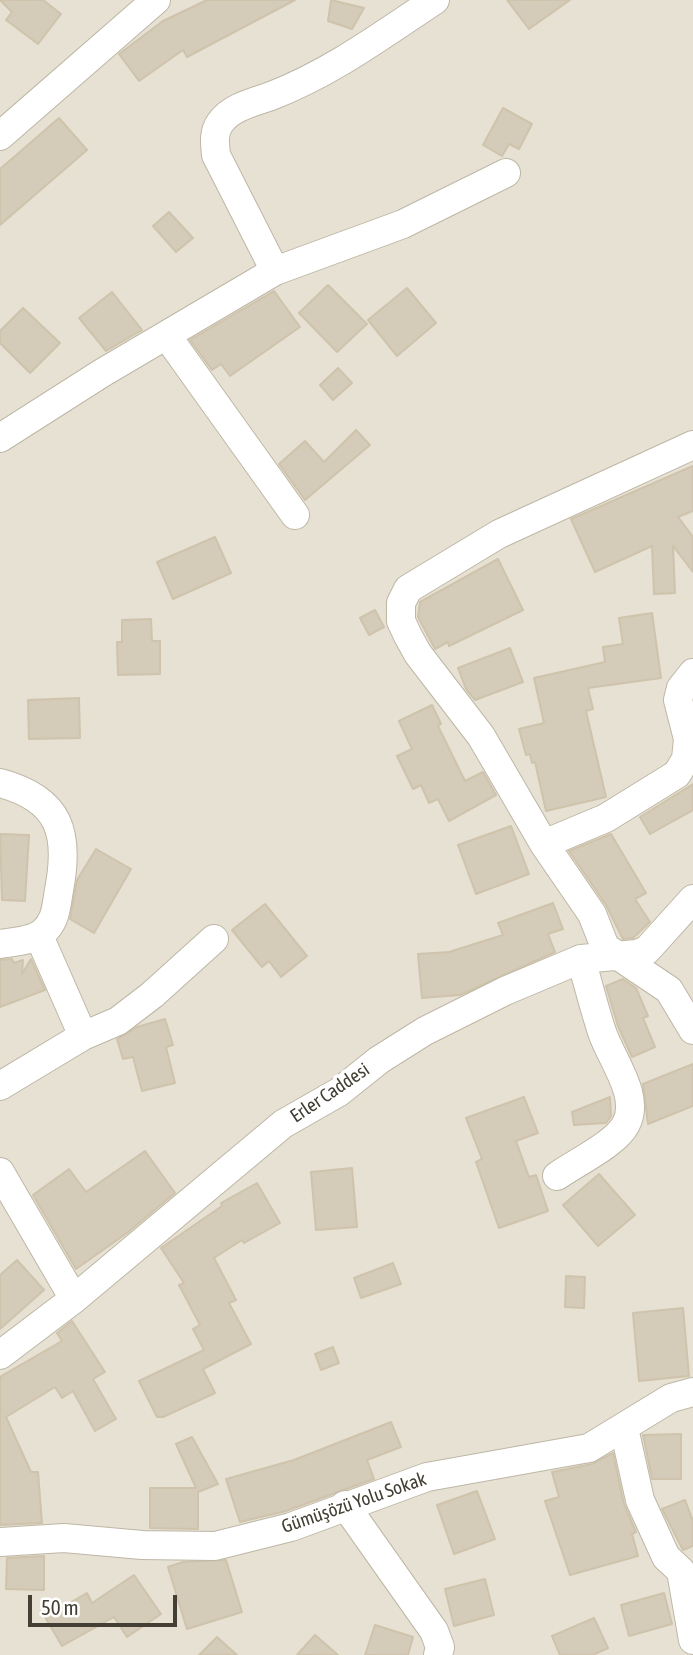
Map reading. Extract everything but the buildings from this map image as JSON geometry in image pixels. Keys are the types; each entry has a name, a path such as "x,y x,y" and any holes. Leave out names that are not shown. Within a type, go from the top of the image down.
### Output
{"street":[{"path":"0,136 156,0"},
{"path":"275,271 216,155 214,138 219,124 233,110 279,93 358,52 435,0"},
{"path":"0,438 69,393 275,271 403,224 506,173"},
{"path":"167,336 295,515"},
{"path":"693,445 499,534 408,589 401,603 401,621 418,654 481,736 544,844 592,914 604,947 668,990 693,1030"},
{"path":"544,844 606,818 677,774 686,759 688,739 678,699 681,688 693,673"},
{"path":"0,783 36,796 56,818 65,847 53,923 39,936 0,944"},
{"name":"Erler Caddesi","path":"0,1355 74,1299 283,1124 339,1092 379,1060 425,1031 493,997 581,959 637,954 647,950 693,898"},
{"path":"39,936 83,1036"},
{"path":"0,1086 83,1036 118,1020 152,995 214,939"},
{"path":"557,1176 617,1137 627,1123 631,1107 625,1084 602,1034 581,959"},
{"path":"0,1172 74,1299"},
{"name":"Gümüşözü Yolu Sokak","path":"0,1542 64,1538 215,1546 291,1527 427,1477 589,1448 671,1398 693,1392"},
{"path":"624,1428 640,1500 666,1557 681,1571 693,1640"},
{"path":"345,1505 434,1631 440,1647 438,1655"}],"shaded area":[{"path":"0,0 693,0 693,1655 0,1655"}]}
